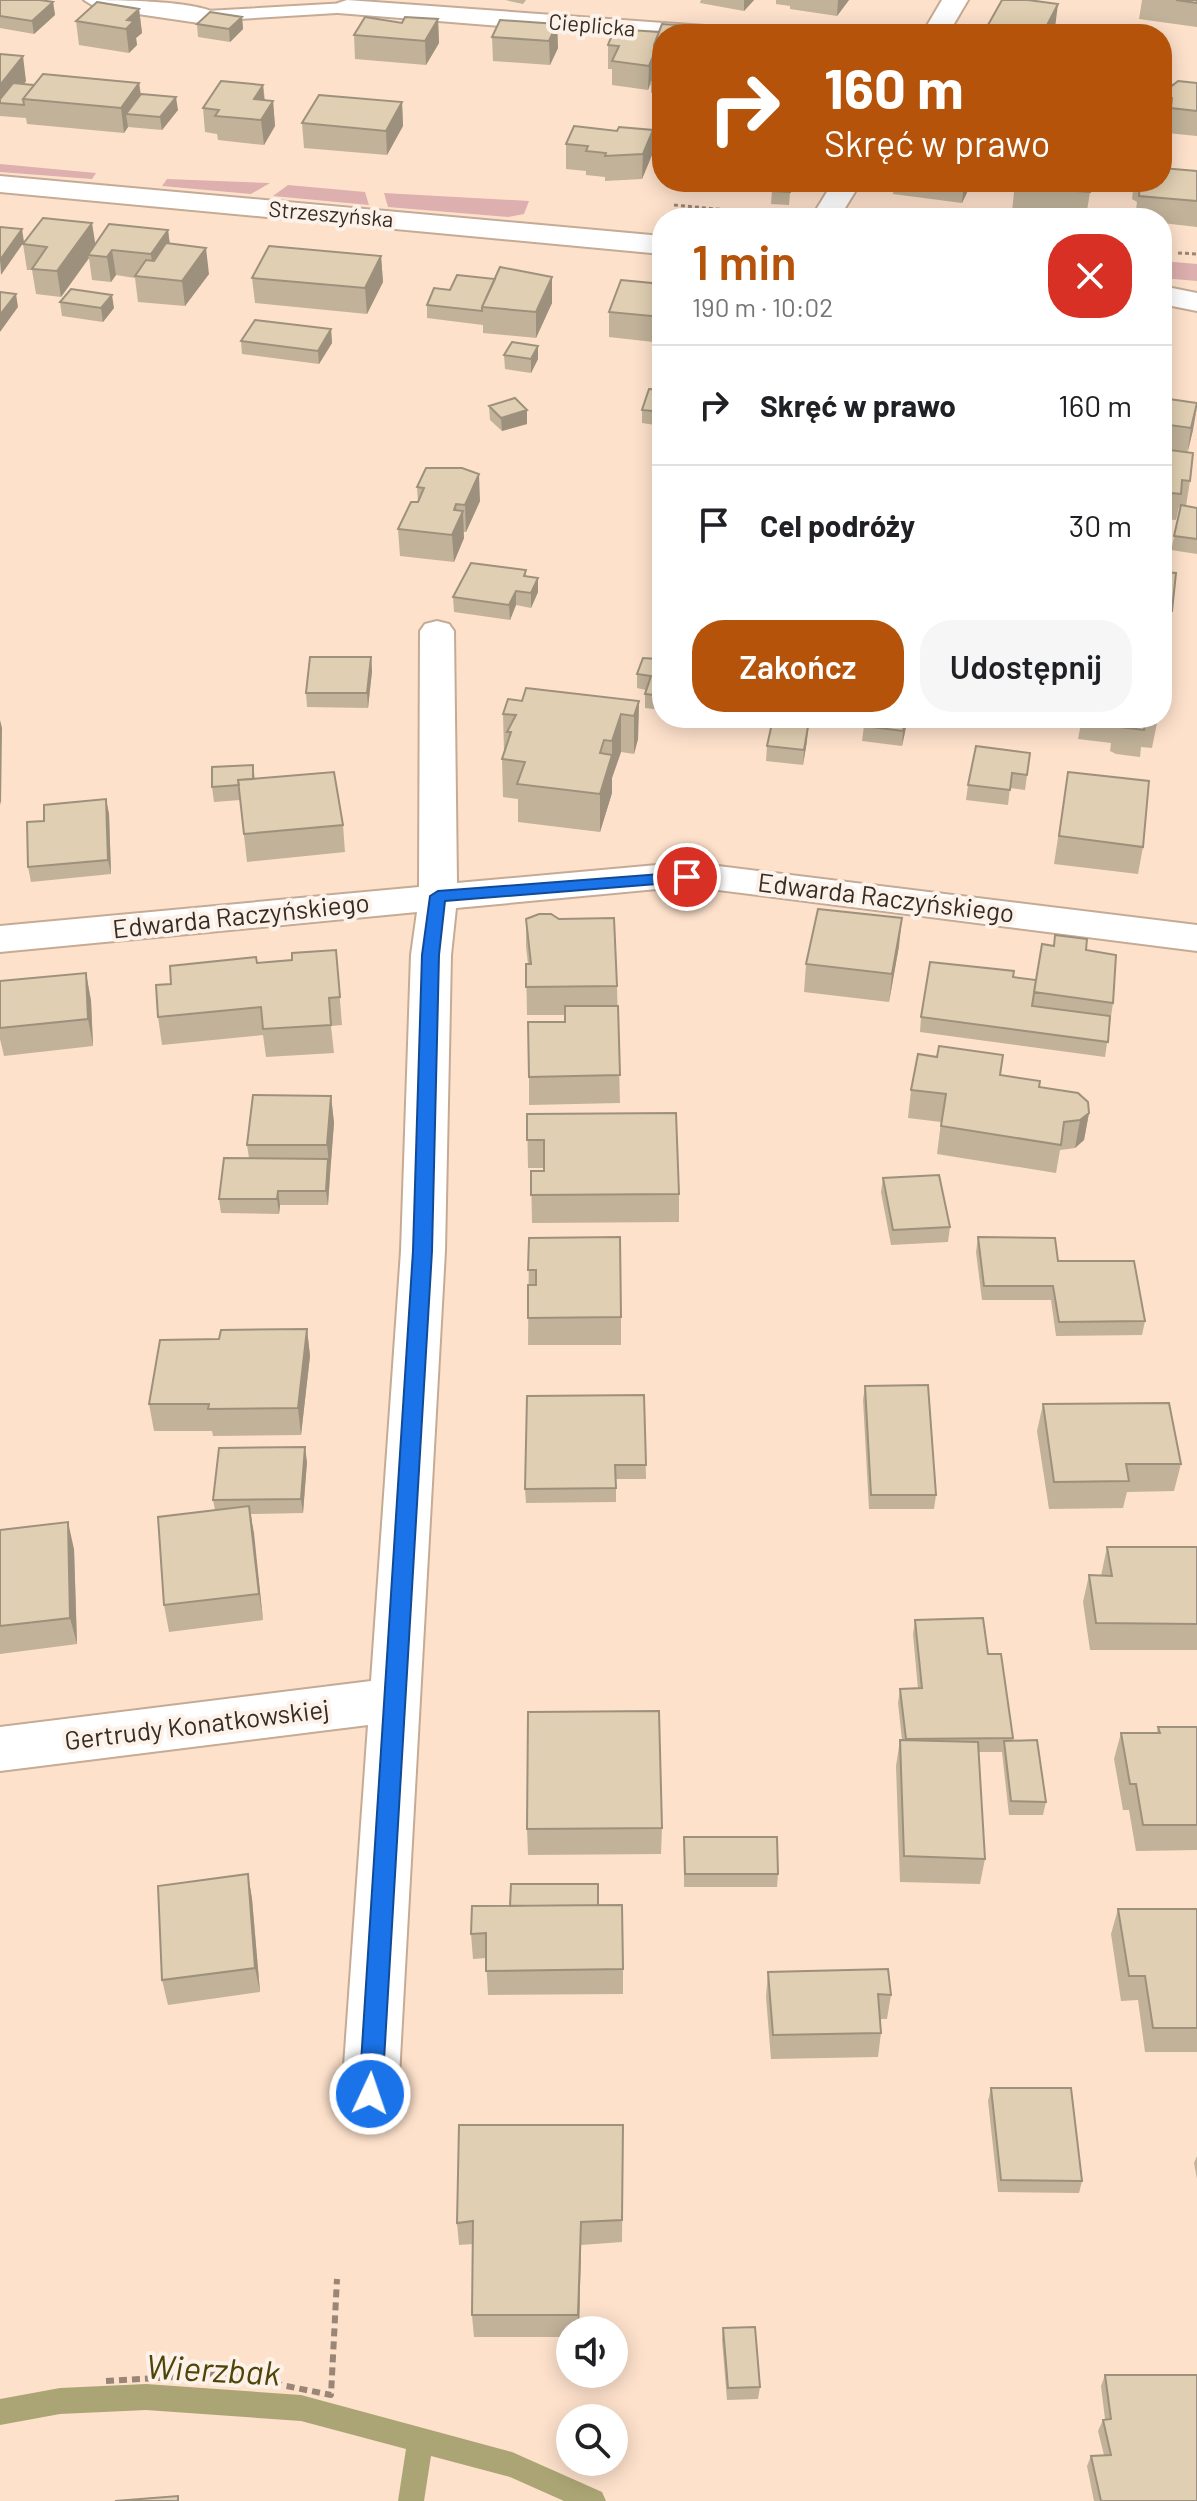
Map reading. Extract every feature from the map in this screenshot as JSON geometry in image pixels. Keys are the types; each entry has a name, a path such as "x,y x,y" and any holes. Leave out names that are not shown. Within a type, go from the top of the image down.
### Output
{"street":[{"name":"Cieplicka","path":"97,0 206,16"},
{"path":"941,24 955,0"},
{"name":"Cieplicka","path":"347,8 652,30"},
{"path":"1172,93 1197,97"},
{"name":"Strzeszyńska","path":"0,184 652,244"},
{"path":"1172,288 1197,287"},
{"path":"1172,297 1197,302"},
{"path":"370,2094 423,1251 431,955 438,896 437,631"},
{"name":"Edwarda Raczyńskiego","path":"0,939 657,877 718,878 1197,938"},
{"name":"Gertrudy Konatkowskiej","path":"0,1749 394,1700"}],"lane":[{"name":"Cieplicka","path":"206,16 347,8"}],"path":[{"path":"106,2381 227,2374 331,2395 337,2279"}],"shaded area":[{"path":"0,164 96,173 92,179 0,172"},
{"path":"167,179 270,183 251,194 162,186"},
{"path":"288,185 365,192 369,205 273,196"},
{"path":"384,193 529,201 524,214 508,217 388,207"},
{"path":"1172,262 1197,264 1197,281 1172,279"}],"building":[{"path":"0,0 53,2 32,21 0,16"},
{"path":"1002,0 1058,4 1048,24 989,24"},
{"path":"97,2 139,9 127,20 134,21 126,29 76,21"},
{"path":"210,12 242,17 229,29 197,24"},
{"path":"365,17 402,23 405,17 438,19 425,41 354,35"},
{"path":"500,20 557,24 549,41 492,37"},
{"path":"630,30 652,32 649,66 612,61 619,46 608,45 612,35 627,36"},
{"path":"0,54 23,56 0,85"},
{"path":"43,74 139,83 121,108 23,99"},
{"path":"221,81 263,85 254,99 273,101 261,120 215,116 219,110 203,108"},
{"path":"1178,81 1197,83 1197,111 1172,108 1172,86"},
{"path":"13,83 34,85 23,99 24,105 0,103"},
{"path":"141,94 176,97 160,117 126,114"},
{"path":"319,95 402,102 386,131 302,123"},
{"path":"574,126 617,131 619,127 652,130 643,154 605,156 606,153 586,151 588,146 566,144"},
{"path":"1172,169 1197,171 1197,201 1139,196 1139,192 1172,192"},
{"path":"43,218 92,223 57,271 32,269 47,247 23,244"},
{"path":"109,224 168,230 151,254 112,250 107,257 88,255"},
{"path":"0,227 22,229 0,260"},
{"path":"166,243 206,248 182,281 135,276 146,260 154,261"},
{"path":"269,246 381,256 365,288 252,278"},
{"path":"500,267 552,277 536,312 482,307"},
{"path":"457,275 495,279 482,311 427,305 434,288 450,290"},
{"path":"621,280 652,283 652,316 609,312"},
{"path":"71,289 112,295 101,308 60,302"},
{"path":"0,292 16,294 0,315"},
{"path":"255,320 331,329 318,351 241,341"},
{"path":"512,342 538,346 531,359 504,355"},
{"path":"649,389 652,389 652,411 642,410"},
{"path":"515,398 527,410 501,418 489,406"},
{"path":"1172,399 1197,403 1191,428 1172,425"},
{"path":"1172,450 1193,453 1190,481 1182,480 1181,494 1172,493"},
{"path":"426,468 462,468 479,474 465,505 456,504 454,510 463,511 452,535 398,529 411,502 418,502 424,488 417,487"},
{"path":"1181,505 1197,508 1197,539 1174,536"},
{"path":"471,563 526,570 524,576 538,578 531,593 516,591 509,605 453,597"},
{"path":"1172,573 1176,573 1172,611"},
{"path":"310,657 371,657 367,693 306,693"},
{"path":"643,658 652,659 652,695 645,694 651,676 637,674"},
{"path":"526,688 639,701 634,716 621,714 612,741 604,740 600,753 612,755 600,794 517,784 525,762 502,759 511,732 507,732 516,715 503,714 508,699 522,701"},
{"path":"771,728 808,728 804,750 767,746"},
{"path":"976,746 1030,753 1027,775 1012,773 1010,790 968,785"},
{"path":"253,765 253,779 238,780 239,785 212,787 212,767"},
{"path":"334,772 343,825 244,834 238,780"},
{"path":"1068,772 1149,781 1143,847 1059,836"},
{"path":"106,799 108,860 28,867 27,822 44,821 44,805"},
{"path":"818,909 902,918 892,974 806,964"},
{"path":"551,914 559,919 614,918 617,986 526,987 526,964 531,964 526,919"},
{"path":"1055,935 1087,939 1086,950 1116,955 1113,1003 1034,992 1042,944 1054,946"},
{"path":"336,950 340,997 329,998 331,1025 263,1029 261,1007 158,1017 156,985 171,984 170,966 256,957 257,963 292,960 292,953"},
{"path":"930,962 1014,971 1013,977 1036,980 1032,1006 1110,1016 1108,1042 921,1017"},
{"path":"86,973 88,1019 0,1028 0,981"},
{"path":"565,1006 618,1006 620,1075 529,1077 528,1022 565,1022"},
{"path":"939,1046 1003,1055 1000,1075 1040,1081 1039,1087 1078,1093 1088,1102 1089,1113 1080,1120 1064,1122 1061,1145 941,1126 946,1094 911,1090 918,1054 937,1057"},
{"path":"253,1095 331,1096 327,1145 247,1145"},
{"path":"676,1113 679,1194 531,1195 531,1171 544,1171 544,1140 527,1140 527,1114"},
{"path":"224,1158 328,1159 326,1191 278,1191 277,1199 219,1199"},
{"path":"939,1175 950,1227 893,1230 883,1178"},
{"path":"620,1237 621,1317 528,1318 528,1285 536,1285 536,1270 528,1270 529,1238"},
{"path":"978,1237 1055,1238 1058,1261 1134,1261 1145,1321 1059,1322 1053,1286 984,1286"},
{"path":"307,1329 298,1408 208,1409 209,1404 149,1404 160,1340 219,1339 221,1330"},
{"path":"928,1385 936,1495 871,1495 865,1386"},
{"path":"644,1395 646,1465 615,1465 616,1488 525,1489 527,1396"},
{"path":"1169,1403 1181,1464 1126,1464 1129,1481 1054,1482 1043,1404"},
{"path":"305,1447 301,1499 213,1500 219,1448"},
{"path":"249,1506 259,1594 164,1605 158,1517"},
{"path":"68,1522 70,1618 0,1626 0,1530"},
{"path":"1107,1547 1197,1547 1197,1624 1096,1623 1089,1575 1112,1576"},
{"path":"983,1618 988,1654 1001,1654 1013,1738 906,1739 900,1689 922,1688 915,1620"},
{"path":"659,1711 662,1828 527,1829 528,1712"},
{"path":"1158,1727 1197,1727 1197,1825 1143,1825 1136,1784 1130,1784 1121,1733 1160,1733"},
{"path":"900,1740 978,1742 985,1859 904,1856"},
{"path":"1037,1740 1046,1802 1011,1801 1004,1741"},
{"path":"684,1837 777,1837 778,1874 685,1874"},
{"path":"248,1874 255,1968 162,1980 158,1886"},
{"path":"511,1884 598,1884 598,1905 510,1906"},
{"path":"622,1905 623,1969 486,1971 486,1933 471,1934 472,1906"},
{"path":"1118,1909 1197,1909 1197,2028 1153,2028 1145,1976 1129,1976"},
{"path":"888,1969 891,1995 878,1994 881,2033 773,2035 768,1972"},
{"path":"991,2088 1071,2088 1082,2181 1001,2180"},
{"path":"459,2125 623,2125 622,2220 581,2222 578,2315 472,2315 473,2221 457,2223"},
{"path":"755,2327 760,2387 728,2388 723,2328"},
{"path":"1105,2375 1197,2375 1197,2501 1101,2501 1091,2456 1111,2455 1103,2420 1111,2419"},
{"path":"178,2496 178,2501 115,2501"}],"waterway":[{"name":"Wierzbak","path":"0,2412 60,2401 146,2397 301,2408 512,2465 593,2501"},
{"name":"Wierzbak","path":"411,2501 420,2441"}],"route":[{"path":"370,2094 423,1251 431,955 438,896 687,877"}]}
